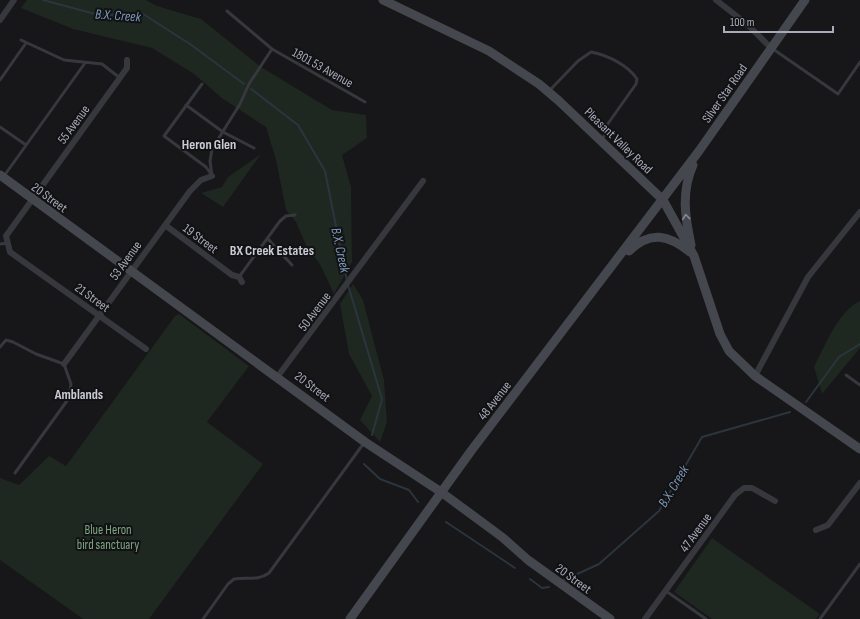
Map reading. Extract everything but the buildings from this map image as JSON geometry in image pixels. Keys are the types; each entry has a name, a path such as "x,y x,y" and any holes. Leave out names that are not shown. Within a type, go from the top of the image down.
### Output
{"street":[{"path":"0,20 14,0"},
{"name":"Pleasant Valley Road","path":"383,0 489,51 548,92 602,142 663,200 694,256 720,334 730,351 755,376 860,449"},
{"path":"716,0 748,25 771,48"},
{"name":"Silver Star Road","path":"663,200 805,0"},
{"name":"55 Avenue","path":"8,243 6,236 127,68 127,60"},
{"path":"694,256 687,227 685,190 687,179 699,151"},
{"name":"20 Street","path":"1,176 130,271 278,376 365,442 441,492 502,537 528,560 610,619"},
{"name":"53 Avenue","path":"64,364 130,271 190,191 201,180 212,176"},
{"name":"50 Avenue","path":"278,376 423,181"},
{"name":"48 Avenue","path":"350,619 441,492 663,200"},
{"path":"755,376 808,277 858,216"},
{"name":"19 Street","path":"165,225 232,275 241,279"},
{"path":"609,272 635,245 653,237 665,237 676,241 694,256"},
{"name":"21 Street","path":"8,243 10,252 146,349"},
{"path":"816,530 828,525 860,483"},
{"name":"47 Avenue","path":"645,619 735,495 744,488 752,488 775,501"}],"lane":[{"name":"1801 53 Avenue","path":"227,10 272,49 365,102"},
{"path":"21,40 26,44 64,60 85,64 102,64 120,78"},
{"path":"0,80 26,44"},
{"path":"771,48 838,94 860,62"},
{"path":"212,176 210,161 212,149 249,84 272,49"},
{"path":"548,92 578,61 591,52 606,55 634,74 638,79 636,84 607,125 602,142"},
{"path":"1,176 26,145 85,64"},
{"path":"202,84 164,136 206,166 212,176"},
{"path":"186,105 223,132 254,148"},
{"path":"0,127 26,145"},
{"path":"241,279 280,222 286,216 295,215"},
{"path":"268,239 292,265"},
{"path":"0,244 8,243"},
{"path":"0,346 6,340 36,354 64,364 71,384 69,398 15,473"},
{"path":"846,375 860,384"},
{"path":"203,619 234,578 256,579 262,578 269,573 365,442"},
{"path":"820,619 860,564"},
{"path":"666,591 706,619"}],"green space":[{"path":"27,0 146,0 157,6 201,19 261,67 332,110 366,115 367,138 342,155 351,187 352,262 334,294 321,266 306,245 296,222 286,210 276,160 266,127 223,99 194,74 152,48 73,29 21,8"},
{"path":"261,154 223,207 201,193 222,187 228,177"},
{"path":"353,284 363,300 384,380 387,422 380,442 360,420 372,396 349,354 340,304"},
{"path":"860,301 860,348 822,394 814,367 827,340 845,312"},
{"name":"Blue Heron bird sanctuary","path":"179,314 249,366 207,422 263,464 149,619 83,619 0,560 0,478 19,485 49,456 66,466 175,316"},
{"path":"712,538 820,614 816,619 712,619 674,592"}],"waterway":[{"name":"B.X. Creek","path":"43,0 99,15 143,14 190,44 244,84"},
{"name":"B.X. Creek","path":"251,89 298,125 325,171 347,281"},
{"name":"B.X. Creek","path":"348,285 382,399 372,435"},
{"name":"B.X. Creek","path":"806,402 839,357 860,344"},
{"name":"B.X. Creek","path":"562,581 599,564 659,511 702,437 790,412"},
{"name":"B.X. Creek","path":"364,464 380,479 409,490 418,502"},
{"name":"B.X. Creek","path":"446,522 515,568"},
{"name":"B.X. Creek","path":"530,579 542,588 549,587"}],"district":[{"name":"Heron Glen","path":"209,144"},
{"name":"BX Creek Estates","path":"272,250"},
{"name":"Amblands","path":"79,394"}]}
